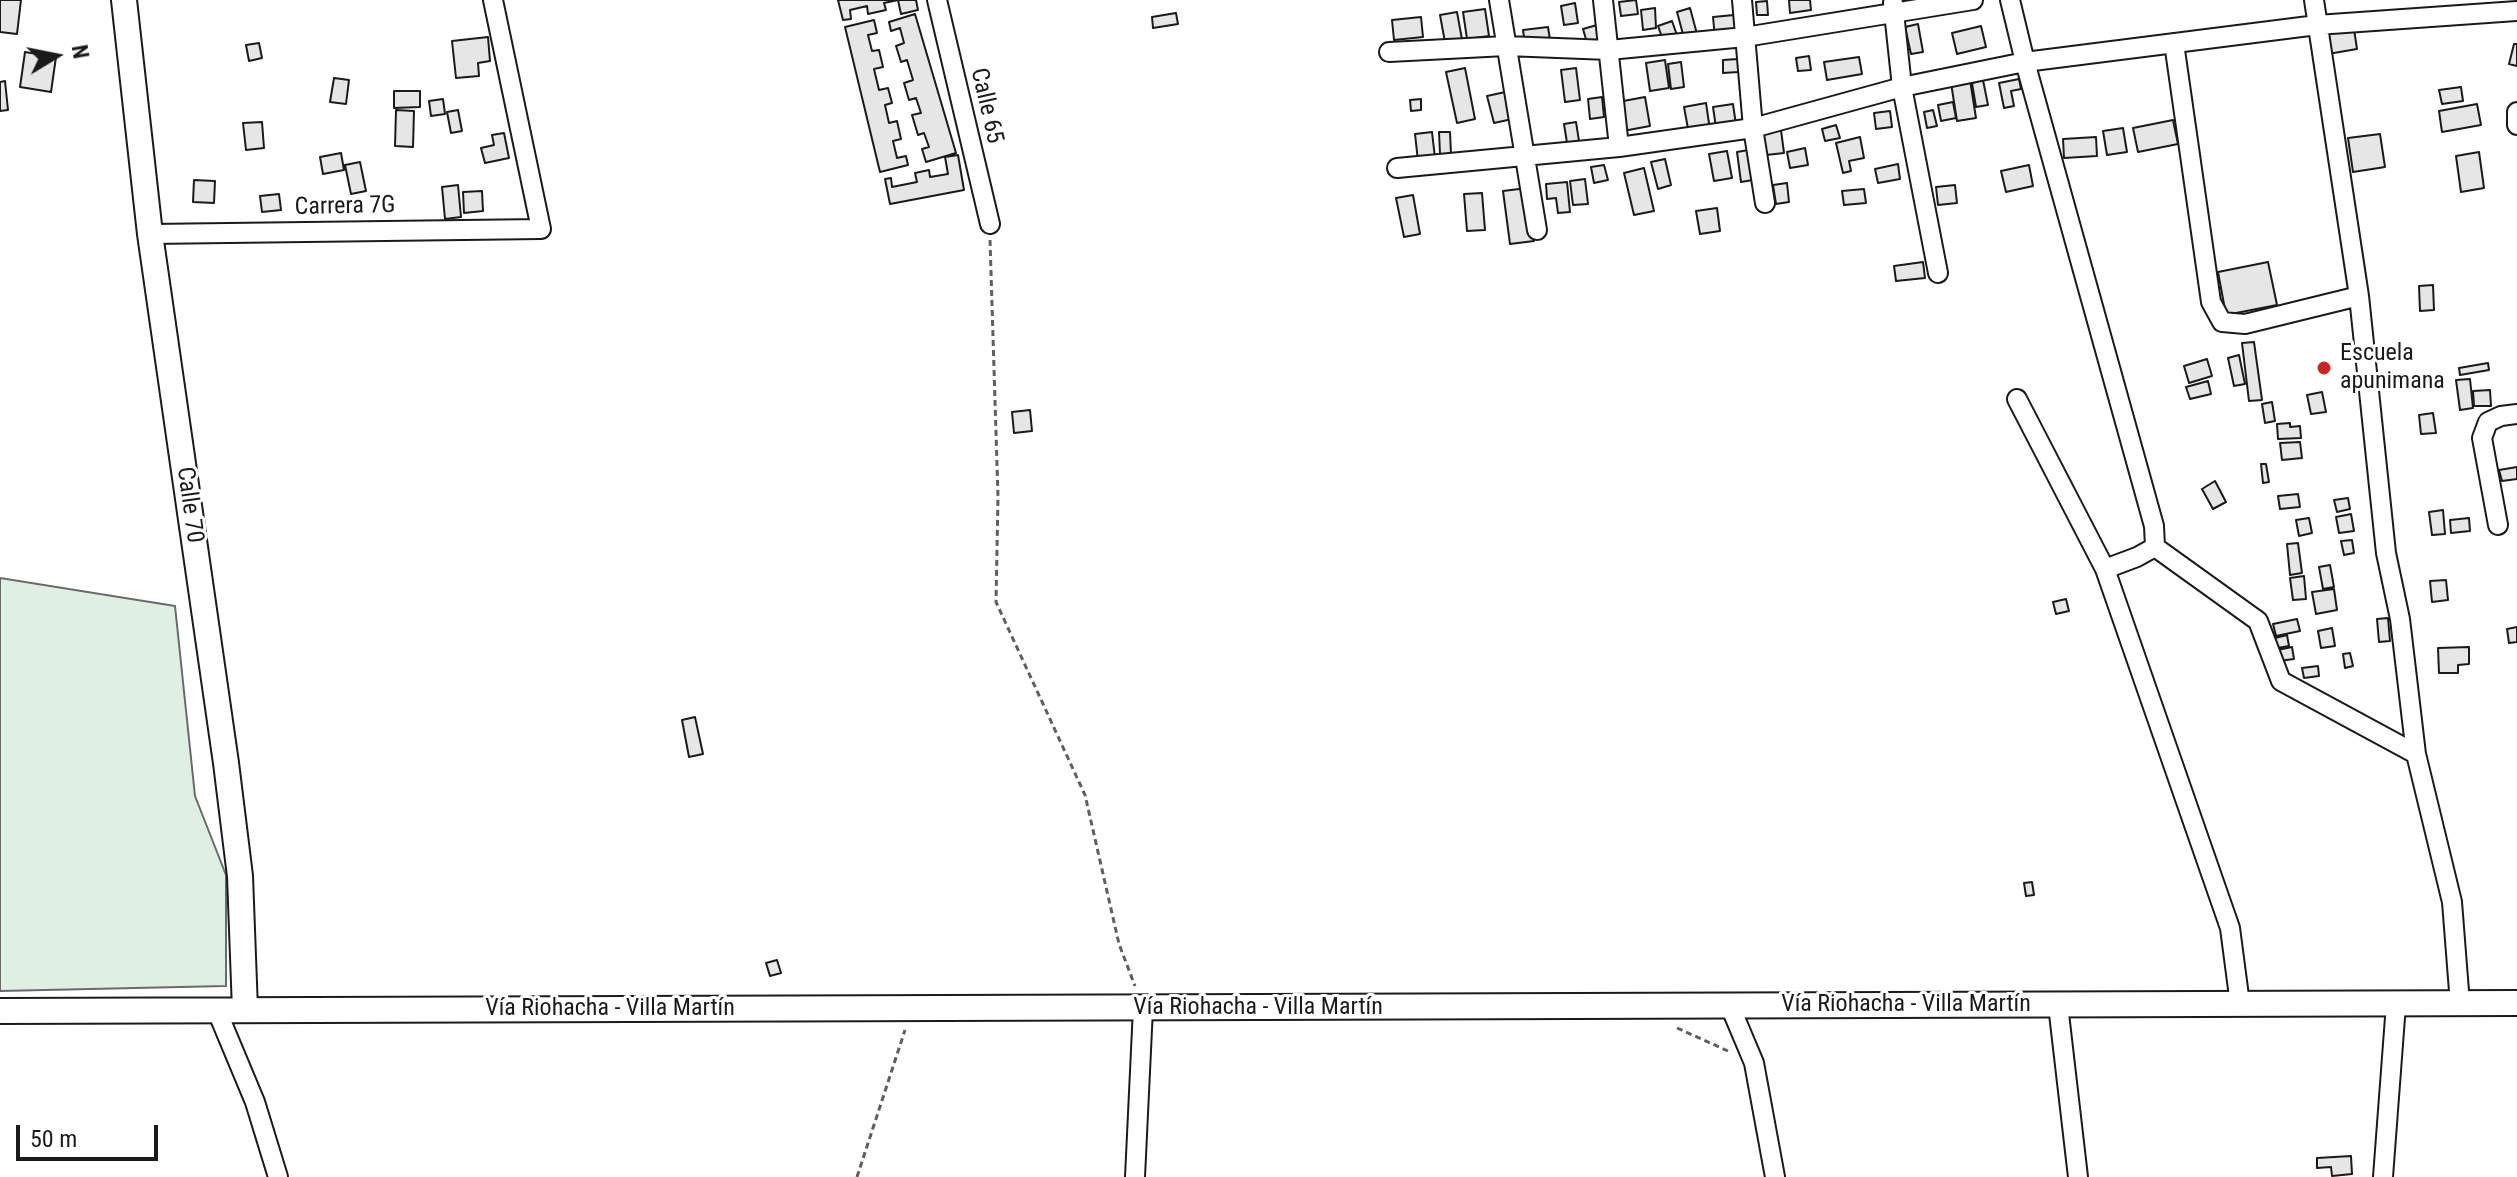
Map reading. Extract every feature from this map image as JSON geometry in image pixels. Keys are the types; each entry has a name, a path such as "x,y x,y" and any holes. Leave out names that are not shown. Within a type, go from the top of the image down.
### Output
{"main road":[{"name":"Calle 70","path":"124,0 150,234 240,876 245,1010"},
{"name":"Vía Riohacha - Villa Martín","path":"0,1011 2517,1003"}],"street":[{"name":"Carrera 7G","path":"150,234 541,229 493,0"},
{"name":"Calle 65","path":"937,0 990,224"},
{"path":"1499,0 1537,230"},
{"path":"1603,0 1619,147"},
{"path":"1742,0 1753,128 1765,203"},
{"path":"1389,52 1506,46 1609,50 1745,37 1893,6 1973,0"},
{"path":"2010,0 2154,526 2155,547"},
{"path":"2314,0 2359,296 2386,553 2400,619 2416,754 2452,902 2460,1004"},
{"path":"1893,6 1902,87 1938,273"},
{"path":"1397,168 1619,147 1753,128 1902,87 2025,62 2317,25 2517,11"},
{"path":"2174,43 2211,302 2222,322 2245,324 2359,296"},
{"path":"2517,112 2517,125"},
{"path":"2017,399 2105,569 2230,928 2240,1004"},
{"path":"2498,525 2482,438 2488,422 2517,414"},
{"path":"2105,569 2155,547"},
{"path":"2155,547 2258,621 2281,681 2416,754"},
{"path":"2383,1177 2396,1004"},
{"path":"2058,1005 2078,1177"},
{"path":"1730,1006 1754,1063 1775,1177"},
{"path":"1135,1177 1143,1008"},
{"path":"217,1011 255,1102 278,1177"}],"path":[{"path":"990,224 998,497 996,602 1085,795 1119,944 1143,1008"},
{"path":"857,1177 913,1008"},
{"path":"1669,1025 1754,1063"}],"green space":[{"path":"0,578 175,606 195,796 226,875 226,986 0,991"}],"building":[{"path":"0,0 21,0 17,34 0,32"},
{"path":"838,0 898,0 884,3 886,10 868,14 867,6 850,10 851,19 843,20"},
{"path":"898,0 916,0 918,10 901,14"},
{"path":"1636,0 1638,14 1621,16 1619,2"},
{"path":"1789,0 1810,0 1811,10 1790,13"},
{"path":"1767,1 1768,15 1757,15 1756,2"},
{"path":"1575,3 1578,23 1564,25 1561,6"},
{"path":"1655,8 1656,28 1643,30 1641,10"},
{"path":"1690,8 1697,34 1684,38 1677,12"},
{"path":"1485,9 1489,36 1467,39 1463,12"},
{"path":"1457,12 1463,45 1446,48 1440,15"},
{"path":"1176,13 1178,24 1153,28 1152,17"},
{"path":"915,14 956,153 926,162 922,149 929,147 924,133 918,135 912,115 921,113 916,98 909,100 904,83 913,80 907,60 901,62 896,46 904,43 900,28 891,31 889,22"},
{"path":"1734,15 1736,36 1715,38 1713,17"},
{"path":"1421,17 1423,37 1394,40 1392,20"},
{"path":"874,20 877,33 868,35 872,51 879,50 883,67 874,69 879,90 888,88 892,103 885,105 889,123 897,121 901,139 893,141 897,158 906,156 908,165 880,172 845,27"},
{"path":"1672,21 1678,38 1664,43 1658,26"},
{"path":"1918,24 1923,52 1911,54 1905,27"},
{"path":"1597,25 1601,43 1588,46 1583,29"},
{"path":"1981,26 1986,47 1957,54 1952,33"},
{"path":"1548,27 1550,40 1525,44 1523,30"},
{"path":"2354,29 2357,49 2328,54 2325,34"},
{"path":"488,37 490,61 478,63 479,76 456,78 452,41"},
{"path":"259,43 262,58 249,61 246,45"},
{"path":"2514,44 2517,44 2517,66 2509,64"},
{"path":"25,52 56,57 51,92 20,87"},
{"path":"1809,56 1811,70 1798,71 1796,58"},
{"path":"1859,57 1862,74 1827,80 1824,62"},
{"path":"1738,59 1738,72 1723,73 1723,60"},
{"path":"1665,60 1669,88 1650,91 1646,63"},
{"path":"1681,62 1684,87 1671,89 1668,64"},
{"path":"1465,68 1475,119 1457,123 1446,72"},
{"path":"1576,68 1580,100 1565,102 1561,70"},
{"path":"334,78 349,80 346,104 330,102"},
{"path":"2019,79 2021,89 2011,91 2014,106 2004,108 1999,83"},
{"path":"1970,80 1976,118 1957,121 1951,83"},
{"path":"1983,80 1988,105 1976,107 1972,83"},
{"path":"5,81 8,110 0,111 0,82"},
{"path":"2461,87 2463,101 2442,104 2439,90"},
{"path":"394,91 420,91 420,107 394,108"},
{"path":"1510,91 1517,118 1494,123 1487,96"},
{"path":"1602,97 1604,117 1590,119 1588,99"},
{"path":"1645,97 1650,126 1623,131 1618,102"},
{"path":"443,99 445,114 431,116 429,101"},
{"path":"1421,99 1421,110 1411,111 1410,100"},
{"path":"1953,102 1956,118 1941,121 1938,105"},
{"path":"1706,103 1710,130 1689,134 1684,107"},
{"path":"1733,104 1736,125 1716,128 1713,107"},
{"path":"2477,104 2481,125 2442,132 2439,111"},
{"path":"396,110 414,111 413,147 395,146"},
{"path":"458,110 462,131 451,133 447,112"},
{"path":"1933,110 1937,126 1927,128 1924,112"},
{"path":"1890,111 1892,127 1876,129 1874,113"},
{"path":"2173,120 2178,144 2138,152 2133,128"},
{"path":"262,122 264,148 246,150 243,123"},
{"path":"1576,122 1579,141 1567,143 1564,124"},
{"path":"1836,125 1840,138 1825,141 1822,129"},
{"path":"2123,128 2127,152 2107,155 2103,131"},
{"path":"1781,130 1784,153 1766,155 1763,132"},
{"path":"1432,132 1435,158 1418,161 1415,134"},
{"path":"1439,132 1450,132 1451,154 1440,154"},
{"path":"504,133 509,158 485,163 481,148 494,145 492,135"},
{"path":"2380,134 2385,167 2353,172 2348,138"},
{"path":"1860,137 1864,158 1849,161 1851,171 1843,173 1836,143"},
{"path":"2096,137 2097,156 2064,158 2063,139"},
{"path":"1805,148 1808,165 1790,168 1787,152"},
{"path":"1754,149 1759,179 1741,182 1737,152"},
{"path":"1727,151 1732,178 1714,181 1709,154"},
{"path":"2479,152 2484,188 2461,192 2456,156"},
{"path":"341,153 344,170 323,174 320,157"},
{"path":"958,155 964,190 890,204 885,179 891,178 892,187 917,182 915,173 929,170 930,177 948,174 945,157"},
{"path":"1665,159 1671,185 1658,189 1651,162"},
{"path":"360,162 366,191 351,194 345,165"},
{"path":"1898,164 1900,179 1878,183 1875,169"},
{"path":"1604,165 1608,180 1594,183 1591,167"},
{"path":"2029,165 2033,186 2006,192 2001,171"},
{"path":"1644,168 1654,211 1634,215 1624,173"},
{"path":"1585,179 1588,204 1573,205 1570,181"},
{"path":"194,180 215,181 214,203 193,202"},
{"path":"1567,182 1570,212 1558,213 1556,198 1547,199 1546,184"},
{"path":"1787,183 1789,202 1776,204 1773,185"},
{"path":"458,185 461,217 445,219 442,187"},
{"path":"1955,185 1957,203 1938,205 1936,187"},
{"path":"1527,188 1534,241 1510,244 1503,191"},
{"path":"1864,189 1866,203 1844,205 1842,191"},
{"path":"482,191 483,211 464,213 463,192"},
{"path":"1482,193 1485,230 1467,231 1464,194"},
{"path":"279,194 281,210 262,212 260,196"},
{"path":"1413,195 1420,234 1404,237 1396,198"},
{"path":"1717,208 1720,231 1700,234 1696,211"},
{"path":"1923,262 1925,278 1896,281 1894,266"},
{"path":"2268,262 2277,305 2226,315 2218,272"},
{"path":"2433,285 2434,310 2420,311 2419,286"},
{"path":"2254,342 2262,400 2249,401 2242,343"},
{"path":"2239,355 2245,384 2234,386 2228,358"},
{"path":"2207,359 2212,376 2189,383 2184,366"},
{"path":"2488,363 2489,370 2460,375 2459,368"},
{"path":"2470,379 2473,408 2460,410 2456,380"},
{"path":"2208,381 2211,394 2190,399 2186,387"},
{"path":"2490,390 2491,406 2474,406 2473,391"},
{"path":"2322,392 2326,412 2311,414 2307,395"},
{"path":"2272,402 2275,421 2265,423 2262,404"},
{"path":"1030,410 1032,431 1014,433 1012,412"},
{"path":"2433,413 2436,433 2421,434 2419,415"},
{"path":"2290,423 2290,427 2300,426 2301,438 2278,439 2277,424"},
{"path":"2300,442 2302,458 2282,460 2280,443"},
{"path":"2261,464 2266,464 2269,482 2263,483"},
{"path":"2517,467 2517,479 2502,481 2499,470"},
{"path":"2215,481 2226,502 2213,509 2202,489"},
{"path":"2298,494 2300,507 2280,509 2278,496"},
{"path":"2348,498 2350,509 2337,512 2334,500"},
{"path":"2443,510 2445,534 2432,535 2429,512"},
{"path":"2351,514 2354,531 2339,533 2336,517"},
{"path":"2309,518 2312,533 2299,536 2296,520"},
{"path":"2469,518 2470,531 2451,533 2450,520"},
{"path":"2352,540 2354,553 2344,555 2341,541"},
{"path":"2298,543 2302,573 2290,575 2287,544"},
{"path":"2330,565 2334,587 2323,589 2319,567"},
{"path":"2304,576 2306,599 2293,600 2290,578"},
{"path":"2446,580 2448,600 2432,602 2430,581"},
{"path":"2334,589 2337,610 2316,614 2312,592"},
{"path":"2066,599 2069,611 2056,614 2053,602"},
{"path":"2388,618 2390,641 2379,642 2377,619"},
{"path":"2297,619 2300,631 2276,636 2273,624"},
{"path":"2517,627 2517,642 2509,643 2507,629"},
{"path":"2332,628 2335,646 2321,648 2318,631"},
{"path":"2287,635 2289,646 2277,648 2275,638"},
{"path":"2292,647 2294,659 2279,661 2277,650"},
{"path":"2469,647 2469,664 2458,665 2458,673 2439,673 2438,648"},
{"path":"2350,653 2353,666 2345,668 2343,654"},
{"path":"2318,666 2319,676 2304,678 2302,668"},
{"path":"695,717 703,754 689,757 682,720"},
{"path":"2032,882 2034,895 2026,896 2024,883"},
{"path":"777,960 781,973 770,976 766,963"},
{"path":"2351,1156 2352,1174 2332,1176 2331,1167 2317,1168 2317,1158"}],"place":[{"name":"Escuela apunimana","path":"2324,368"}]}
